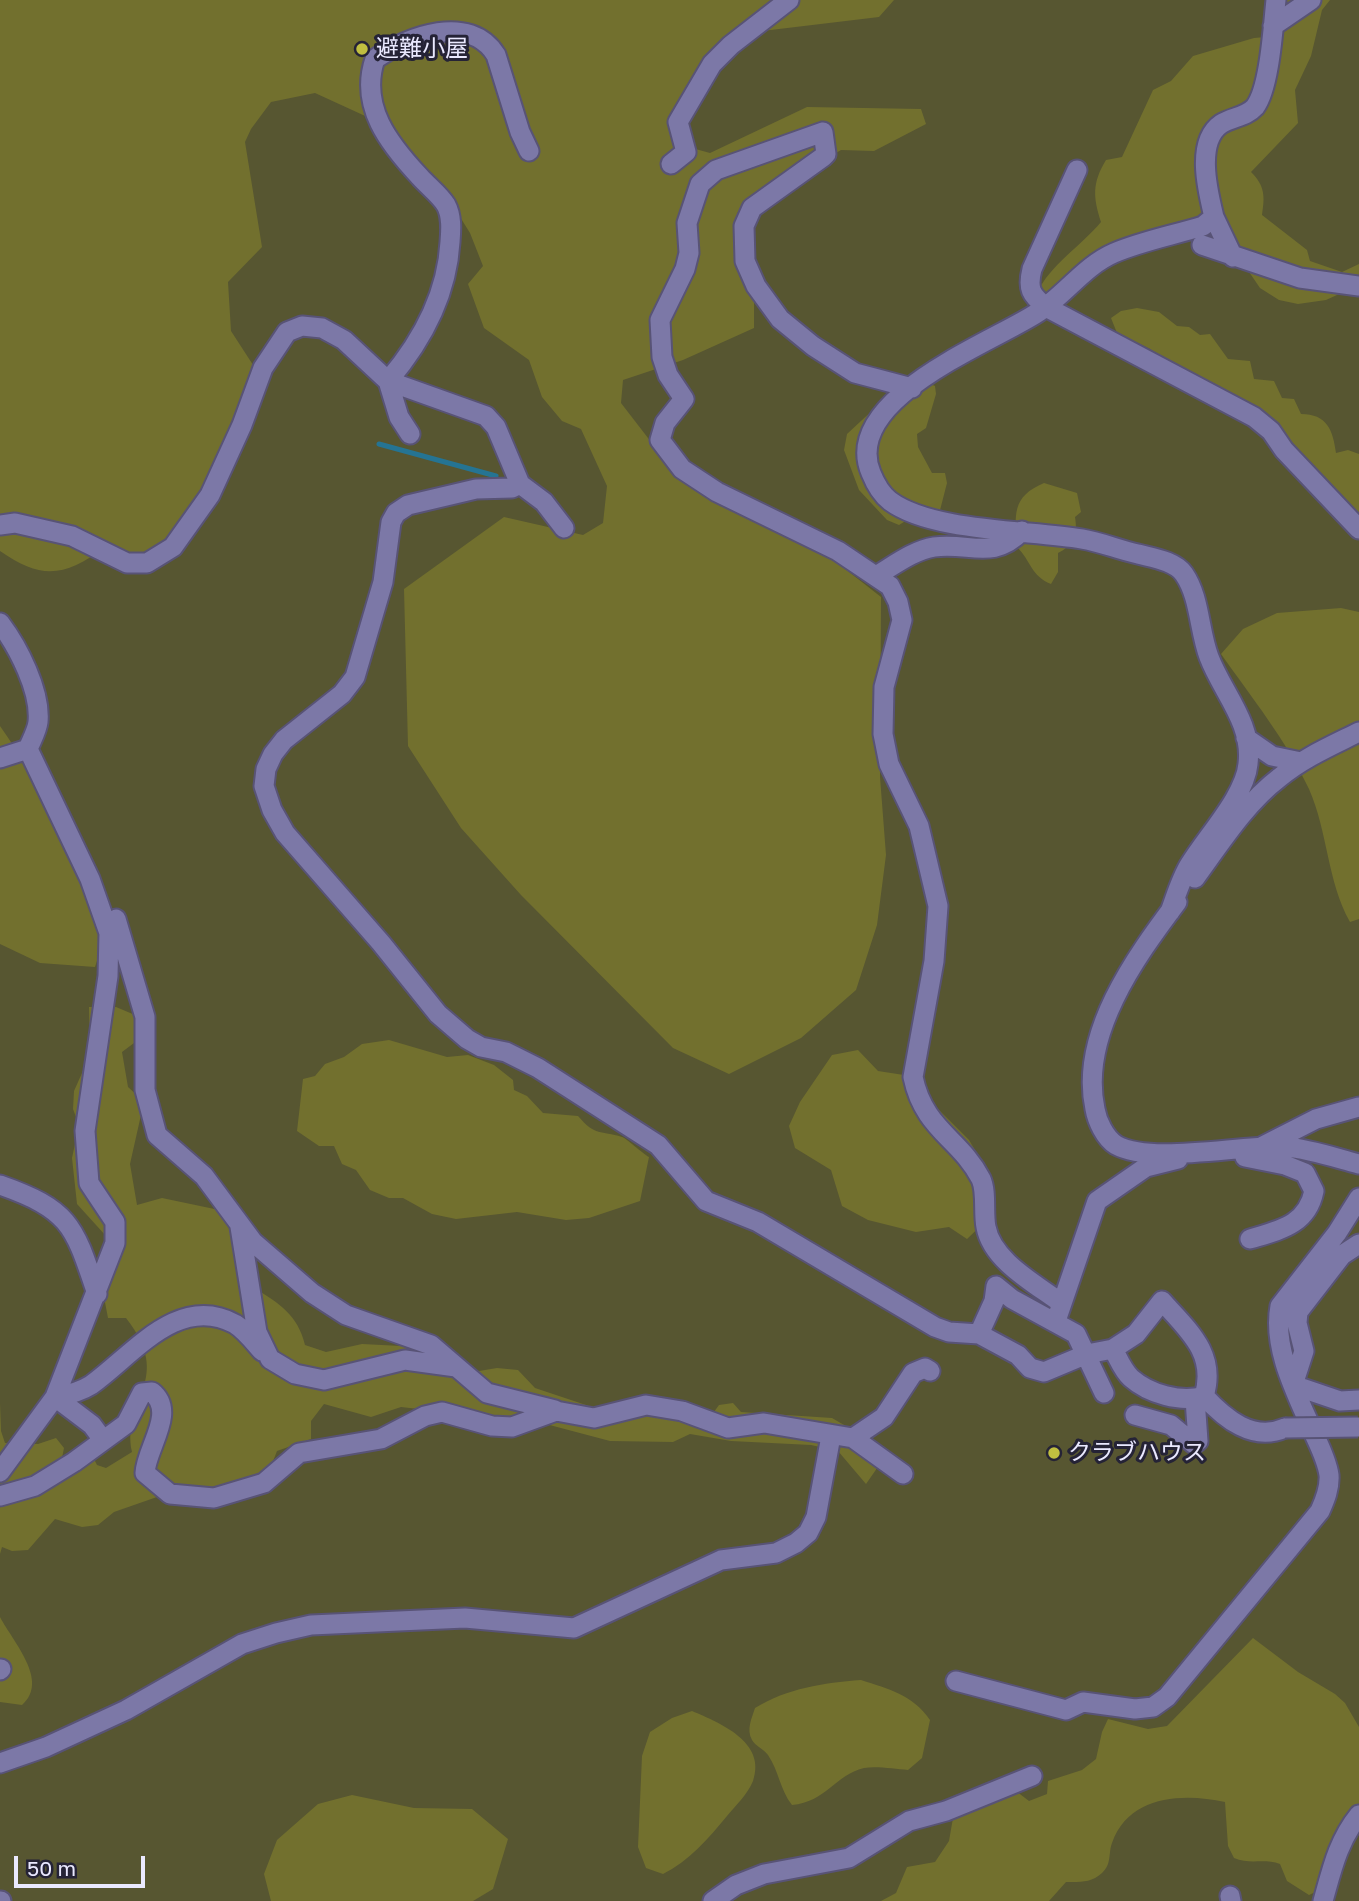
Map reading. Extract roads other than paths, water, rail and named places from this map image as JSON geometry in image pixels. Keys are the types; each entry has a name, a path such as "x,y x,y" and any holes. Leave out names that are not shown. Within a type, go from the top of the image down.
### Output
{"street":[{"path":"671,164 686,152 678,122 712,64 731,45 789,0"},
{"path":"1233,257 1214,217 1208,189 1206,157 1212,133 1222,123 1242,116 1254,107 1262,91 1276,0"},
{"path":"1273,26 1311,0"},
{"path":"388,382 425,329 446,282 451,224 446,205 399,154 375,112 369,92 375,59 413,38 442,32 474,34 489,44 496,55 520,132 529,151"},
{"path":"912,387 855,373 813,346 780,319 757,286 745,261 744,226 752,208 826,154 823,132 716,170 700,184 691,203 687,223 689,253 685,269 660,320 662,358 668,375 684,399 664,423 660,440 682,469 708,486 838,551 890,586 898,602 902,620 884,687 883,734 889,764 919,826 938,906 936,951 913,1077 917,1097 926,1115 982,1181 986,1230 992,1241 1076,1334 1104,1393"},
{"path":"1077,170 1048,229 1028,283 1031,295 1046,307 1254,417 1271,431 1284,450 1359,529"},
{"path":"1170,912 1188,867 1239,790 1248,764 1246,738 1236,704 1210,661 1199,629 1192,588 1182,571 1166,562 1084,539 942,521 909,513 888,499 876,485 868,465 867,446 871,430 884,412 912,387 955,357 1046,307 1085,272 1114,253 1203,226 1214,217"},
{"path":"1202,245 1233,257 1263,263 1300,278 1359,286"},
{"path":"0,526 15,523 72,536 127,563 147,563 173,547 210,495 242,425 263,368 287,332 302,326 322,328 344,340 388,382 485,416 496,428 520,484 544,502 564,528"},
{"path":"388,382 399,417 410,434"},
{"path":"520,484 512,488 476,489 408,505 396,513 391,522 383,582 355,677 342,694 284,740 266,769 264,786 272,810 285,833 438,1014 467,1039 481,1047 506,1052 538,1068 658,1144 706,1201 758,1222 934,1326 949,1332 979,1334 1018,1355 1030,1368 1044,1372 1087,1354 1113,1349 1136,1334 1162,1301 1205,1354 1209,1382 1200,1398 1198,1441 1194,1444 1171,1425 1135,1415"},
{"path":"876,576 933,547 998,548 1009,545 1022,531"},
{"path":"0,623 27,673 35,697 38,722 28,749 90,879 109,933 111,952 85,1131 89,1183 115,1222 115,1243 55,1397 0,1472"},
{"path":"1359,732 1301,762 1276,779 1242,816 1170,912 1124,983 1098,1039 1091,1069 1096,1116 1115,1144 1162,1152 1289,1147 1359,1164"},
{"path":"1246,738 1272,756 1301,762"},
{"path":"0,758 28,749"},
{"path":"90,879 108,892 145,1017 145,1090 158,1135 204,1176 253,1241 312,1293 346,1315 431,1345 487,1393 594,1418 655,1406 681,1410 728,1428 764,1423 798,1427 831,1436 853,1438 902,1474"},
{"path":"1255,1150 1316,1119 1359,1107"},
{"path":"1058,1312 1097,1201 1146,1167 1209,1150 1284,1165 1305,1173 1312,1182 1312,1201 1302,1218 1284,1230 1250,1239"},
{"path":"0,1185 34,1197 55,1209 69,1224 80,1244 97,1294"},
{"path":"956,1681 1066,1710 1083,1702 1135,1709 1153,1707 1167,1697 1320,1511 1327,1495 1329,1477 1326,1464 1293,1385 1278,1328 1280,1306 1337,1233 1359,1198"},
{"path":"239,1220 257,1332 270,1359"},
{"path":"1293,1385 1304,1351 1297,1323 1298,1312 1342,1255 1359,1244"},
{"path":"979,1334 994,1301 996,1286 1012,1299 1058,1312"},
{"path":"55,1397 89,1386 157,1331 191,1314 219,1318 237,1325 270,1359 295,1374 324,1380 405,1360 461,1368"},
{"path":"1113,1349 1130,1377 1140,1384 1158,1393 1200,1398 1222,1416 1250,1430 1271,1434 1285,1428 1359,1427 1359,1434"},
{"path":"853,1438 884,1416 913,1373 925,1368 930,1371"},
{"path":"1293,1385 1340,1401 1359,1400"},
{"path":"0,1496 36,1486 126,1424 142,1393 152,1392 159,1397 162,1411 145,1461 145,1473 170,1494 214,1497 264,1483 299,1453 381,1439 425,1416 442,1412 492,1426 512,1427 556,1411"},
{"path":"55,1397 92,1425 103,1440"},
{"path":"0,1763 47,1747 126,1710 242,1644 276,1633 311,1625 465,1618 574,1628 721,1560 776,1553 796,1543 808,1532 816,1517 831,1436"},
{"path":"713,1901 736,1885 764,1874 849,1858 901,1825 946,1811 1032,1776"},
{"path":"1323,1901 1336,1851 1359,1815"}],"waterway":[{"path":"379,444 496,476"}],"place":[{"name":"避難小屋","path":"362,49"},
{"name":"クラブハウス","path":"1054,1453"}]}
